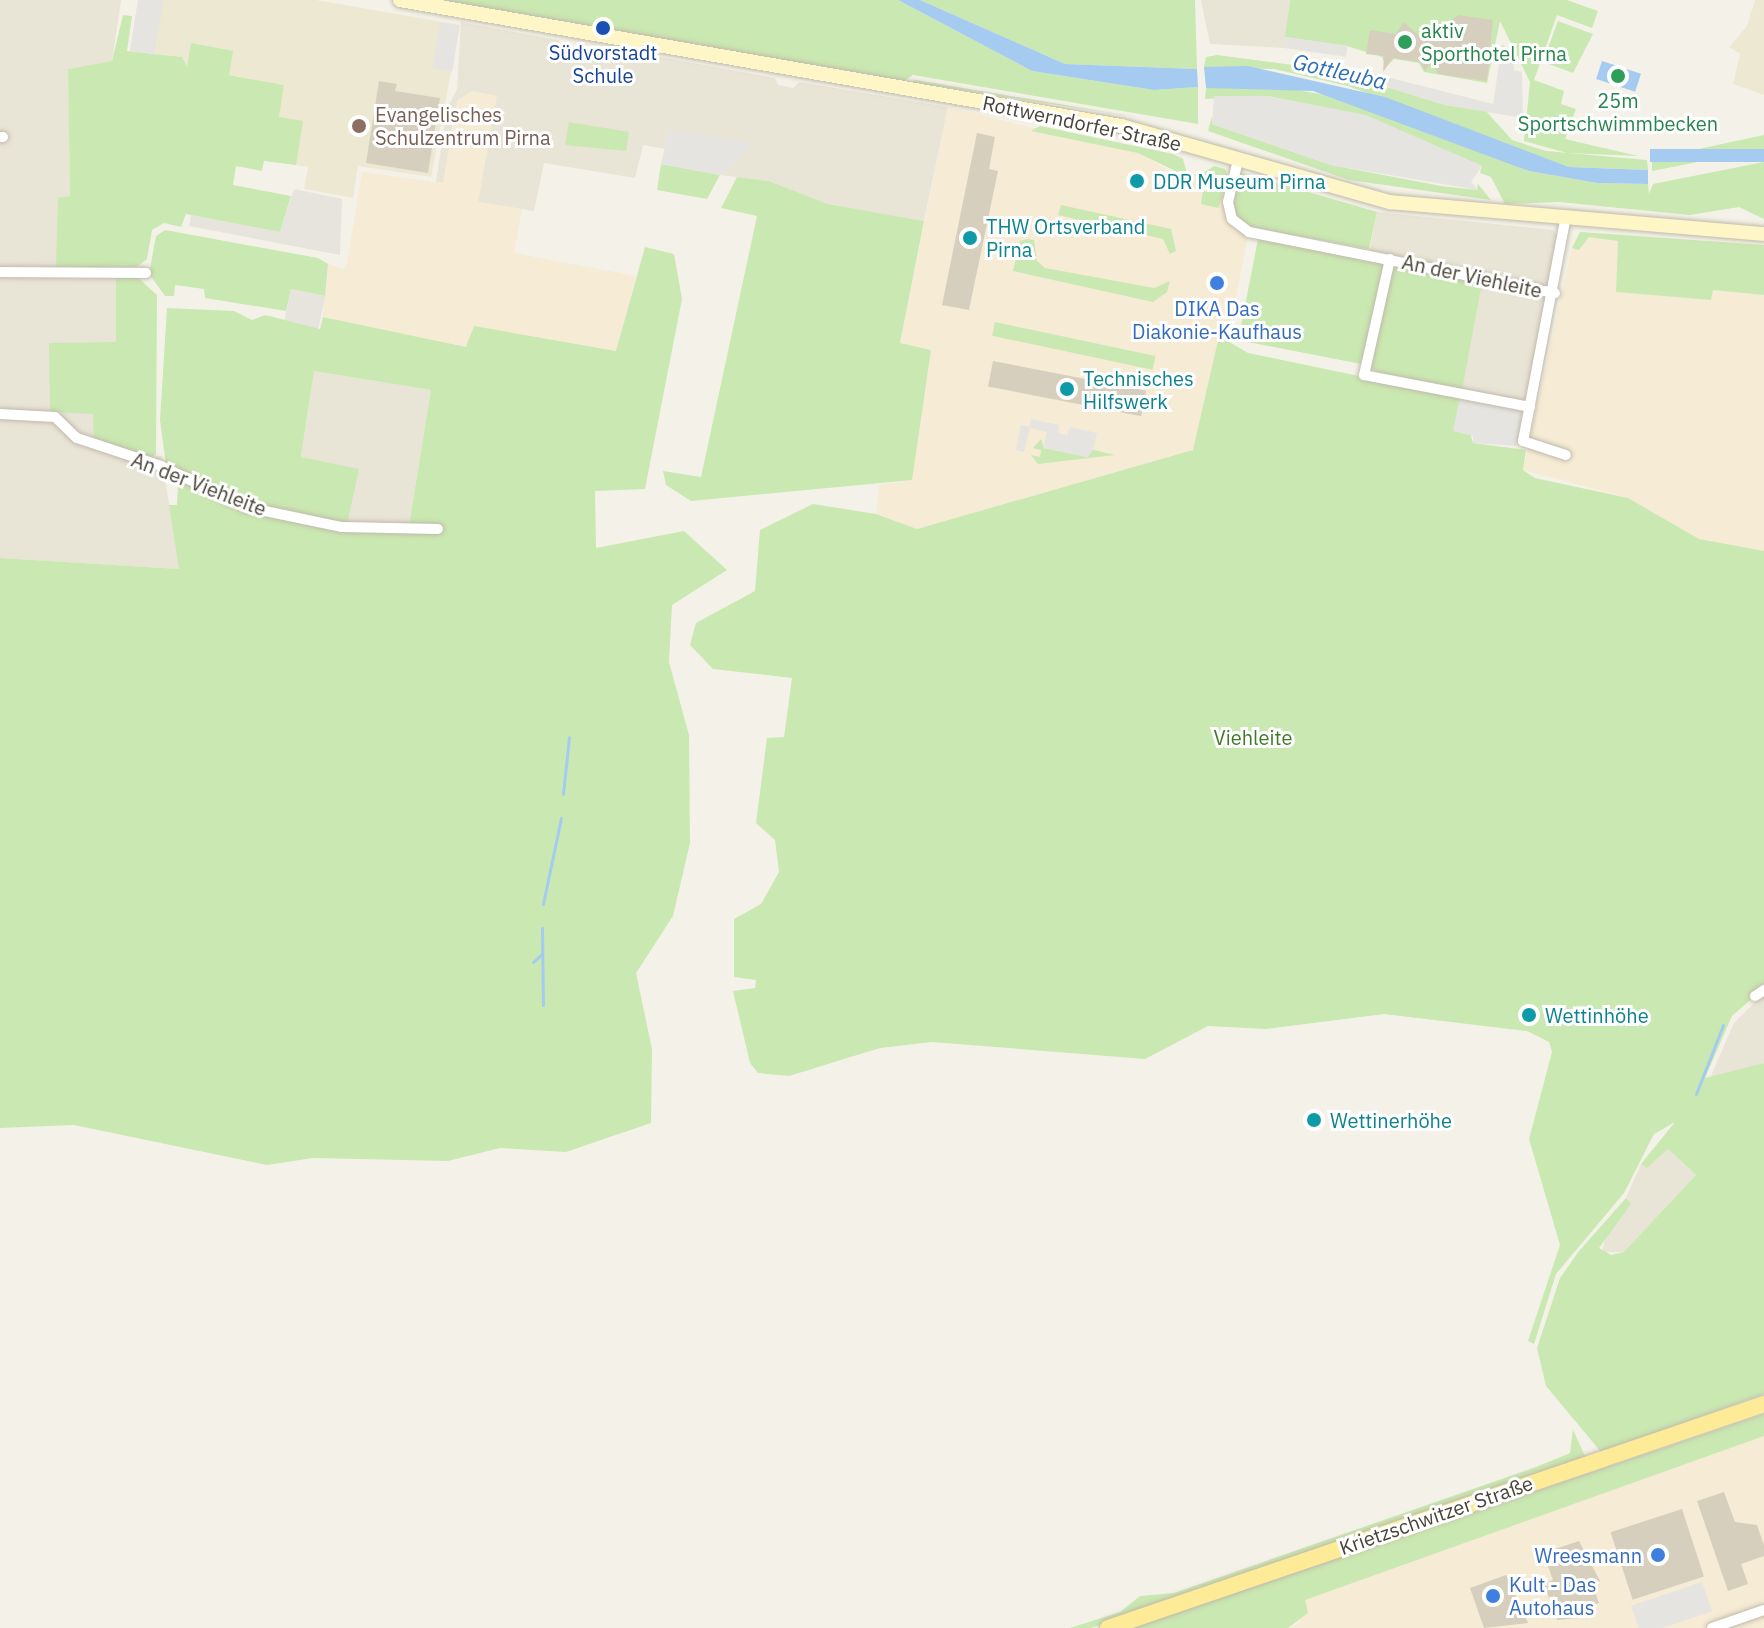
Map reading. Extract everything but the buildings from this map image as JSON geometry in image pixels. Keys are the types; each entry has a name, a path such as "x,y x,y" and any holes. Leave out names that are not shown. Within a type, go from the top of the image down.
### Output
{"main road":[{"name":"Rottwerndorfer Straße","path":"400,0 1121,126 1390,202 1565,221 1764,234"},
{"name":"Krietzschwitzer Straße","path":"1108,1628 1764,1404"}],"street":[{"name":"An der Viehleite","path":"1238,160 1228,202 1239,226 1555,293"},
{"name":"An der Viehleite","path":"1565,221 1555,293 1523,441 1566,455"},
{"name":"An der Viehleite","path":"1390,259 1364,375 1530,407"},
{"path":"0,272 146,273"},
{"name":"An der Viehleite","path":"0,414 55,417 89,443 161,466 246,507 342,527 438,529"},
{"path":"1712,1628 1764,1610"}],"shaded area":[{"path":"0,0 121,0 112,61 68,69 70,196 57,266 116,268 116,342 93,414 154,457 161,456 180,569 0,558"},
{"name":"Evangelisches Schulzentrum Pirna","path":"138,0 316,0 460,25 431,177 358,166 353,198 304,189 308,167 271,161 284,85 181,66 182,57 130,51"},
{"path":"138,0 164,0 154,54 130,51"},
{"path":"1201,0 1290,0 1284,48 1210,44"},
{"path":"1755,0 1764,0 1764,95 1733,84 1740,54 1729,47 1747,26"},
{"path":"440,22 460,25 452,72 433,68"},
{"path":"461,22 558,40 574,56 602,62 623,50 775,78 778,85 793,88 799,82 948,107 924,221 828,204 769,181 720,175 748,149 669,130 665,149 643,145 635,178 544,163 534,211 478,202 496,96 471,91 454,112 444,183 436,182 447,109 457,89"},
{"path":"1285,37 1347,46 1346,57 1283,48"},
{"path":"1502,44 1513,52 1514,70 1522,72 1523,118 1445,105 1361,79 1363,71 1493,104"},
{"path":"471,91 497,96 478,202 522,209 514,253 636,276 617,351 475,326 466,347 323,317 328,264 343,269 347,263 362,172 443,183 457,101"},
{"path":"1214,96 1268,96 1366,115 1482,166 1471,182 1478,190 1331,165 1212,124"},
{"path":"948,107 1138,153 1178,175 1204,174 1201,204 1229,179 1238,181 1233,205 1250,227 1228,336 1219,336 1194,450 917,529 876,514 879,485 911,480 931,350 900,343"},
{"path":"669,130 749,142 749,149 720,175 661,164"},
{"path":"294,189 342,199 340,255 189,226 191,215 280,232"},
{"path":"1377,212 1554,230 1557,237 1524,411 1460,397 1368,259"},
{"path":"1589,237 1618,240 1616,292 1711,300 1713,290 1764,295 1764,551 1699,539 1628,498 1523,470 1572,248 1579,250"},
{"path":"291,289 325,296 318,331 284,323"},
{"path":"314,371 431,390 409,524 443,531 346,530 301,458"},
{"path":"1460,397 1524,411 1517,446 1473,443 1473,436 1453,431"},
{"path":"1031,419 1059,425 1058,433 1067,435 1070,427 1097,433 1093,450 1088,457 1043,448 1047,432 1030,428 1024,452 1016,450 1021,425 1030,427"},
{"path":"1764,993 1764,1063 1710,1078 1734,1023"},
{"path":"1668,1149 1696,1175 1643,1238 1624,1252 1602,1252 1607,1231 1631,1204 1626,1198 1641,1164 1647,1168"},
{"path":"1764,1436 1764,1628 1288,1628 1299,1624 1304,1600"},
{"path":"1702,1582 1712,1611 1663,1628 1639,1628 1631,1606"}],"green space":[{"path":"442,0 898,0 1032,71 1154,90 1198,87 1198,124 913,75 904,81"},
{"path":"920,0 1195,0 1197,69 1065,64"},
{"name":"aktiv Sporthotel Pirna","path":"1290,0 1567,0 1598,11 1592,28 1557,15 1534,80 1564,91 1561,104 1576,109 1565,139 1638,156 1567,153 1524,141 1530,82 1500,21 1487,83 1424,72 1419,63 1394,59 1386,67 1382,57 1347,46 1285,37"},
{"path":"123,15 132,16 127,51 182,57 187,67 191,43 233,51 229,75 284,85 279,117 303,121 296,165 264,161 262,171 236,166 233,185 291,196 280,232 186,214 181,227 164,223 152,230 147,259 137,267 56,267 58,198 70,196 68,69 112,61"},
{"path":"1558,21 1593,34 1573,73 1543,62"},
{"path":"1217,55 1362,74 1361,79 1445,105 1486,111 1512,140 1546,151 1647,160 1648,170 1569,167 1348,86 1274,69 1204,67 1206,57"},
{"path":"916,80 1142,118 910,82"},
{"path":"1273,86 1343,98 1529,171 1597,183 1648,184 1649,194 1653,184 1764,162 1764,219 1739,207 1690,215 1559,202 1505,204 1491,177 1480,173 1482,166 1366,116 1268,96 1205,99 1206,88"},
{"path":"1212,116 1212,124 1331,165 1441,186 1477,190 1478,184 1491,200 1349,180 1208,131"},
{"path":"569,122 629,132 626,151 565,145"},
{"path":"1040,126 1173,154 1183,159 1188,177 1138,153 1031,131"},
{"path":"1764,135 1764,149 1652,171 1652,159"},
{"path":"661,164 720,175 707,199 657,190"},
{"path":"1214,166 1225,169 1229,179 1218,208 1201,204 1205,172"},
{"path":"1240,172 1377,212 1369,249 1250,227 1236,216 1233,205"},
{"path":"737,177 769,181 828,204 924,221 900,343 931,350 912,480 691,501 666,485 663,471 701,477 757,216 721,208"},
{"path":"1061,205 1171,229 1176,251 1170,254 1163,239 1058,215"},
{"path":"165,230 318,258 328,264 325,296 291,289 286,311 205,298 204,289 175,285 174,296 165,296 149,274 156,236"},
{"path":"1580,232 1764,245 1764,295 1713,290 1711,300 1616,292 1618,241 1589,237 1579,250 1572,248"},
{"path":"1258,239 1385,264 1365,365 1238,340"},
{"path":"1034,240 1037,261 1045,268 1154,288 1170,281 1167,292 1153,302 1013,271 1020,241"},
{"path":"645,247 674,254 682,299 645,489 595,491 596,548 684,531 727,570 672,605 669,662 689,735 690,843 673,916 636,973 652,1049 651,1123 566,1152 500,1148 448,1161 313,1158 267,1165 74,1125 0,1128 0,558 179,569 169,505 177,505 178,484 164,472 267,517 326,528 443,531 409,525 431,390 314,371 301,457 359,469 347,524 247,504 166,465 160,420 167,308 234,311 252,320 265,315 320,329 323,317 466,347 474,326 616,351"},
{"path":"1392,265 1482,283 1462,390 1379,374 1369,366"},
{"path":"116,275 136,276 157,295 156,454 151,459 94,441 93,414 50,412 49,343 116,342"},
{"path":"995,322 1155,356 1153,370 992,336"},
{"name":"Viehleite","path":"1219,336 1248,353 1460,397 1473,443 1526,450 1523,470 1535,478 1628,498 1699,539 1764,551 1764,988 1732,1016 1705,1078 1764,1063 1764,1394 1601,1452 1546,1386 1537,1348 1560,1278 1579,1251 1626,1198 1631,1204 1599,1248 1611,1255 1624,1252 1696,1175 1668,1149 1647,1168 1641,1164 1675,1122 1654,1134 1624,1193 1556,1274 1534,1344 1528,1341 1560,1245 1529,1139 1552,1052 1549,1042 1527,1031 1384,1014 1266,1029 1208,1026 1145,1059 932,1042 880,1048 789,1076 758,1073 750,1063 733,991 755,988 756,980 734,977 734,919 761,904 779,872 775,840 756,823 767,738 784,737 792,678 713,669 690,645 696,623 755,591 760,530 813,504 876,514 917,529 1193,450"},
{"path":"1041,439 1044,448 1087,457 1089,449 1115,455 1038,464 1031,455 1040,457 1041,450 1033,448"},
{"path":"1764,1414 1764,1436 1305,1600 1308,1613 1288,1628 1129,1628"},
{"path":"1573,1430 1586,1458 1091,1628 1070,1628 1120,1612 1140,1596 1174,1593 1536,1467 1570,1453"}],"water":[{"path":"898,0 920,0 1065,64 1197,69 1198,87 1154,90 1032,71"},
{"name":"25m Sportschwimmbecken","path":"1602,61 1641,74 1635,92 1596,79"},
{"path":"1248,66 1385,97 1569,167 1648,170 1648,184 1597,183 1529,171 1313,91 1206,88 1204,67"},
{"path":"1650,149 1764,149 1764,162 1650,162"}],"waterway":[{"path":"563,794 569,737"},
{"path":"543,904 561,818"},
{"path":"542,928 543,1005"},
{"path":"533,962 542,954"},
{"path":"1696,1094 1723,1025"}],"place":[{"name":"Südvorstadt Schule","path":"603,28"},
{"name":"aktiv Sporthotel Pirna","path":"1405,42"},
{"name":"25m Sportschwimmbecken","path":"1618,76"},
{"name":"Evangelisches Schulzentrum Pirna","path":"359,126"},
{"name":"DDR Museum Pirna","path":"1137,181"},
{"name":"THW Ortsverband Pirna","path":"970,238"},
{"name":"DIKA Das Diakonie-Kaufhaus","path":"1217,283"},
{"name":"Technisches Hilfswerk","path":"1067,389"},
{"name":"Wettinhöhe","path":"1529,1015"},
{"name":"Wettinerhöhe","path":"1314,1120"},
{"name":"Wreesmann","path":"1658,1555"},
{"name":"Kult - Das Autohaus","path":"1493,1596"}],"water label":[{"name":"Gottleuba","path":"1340,71"}]}
